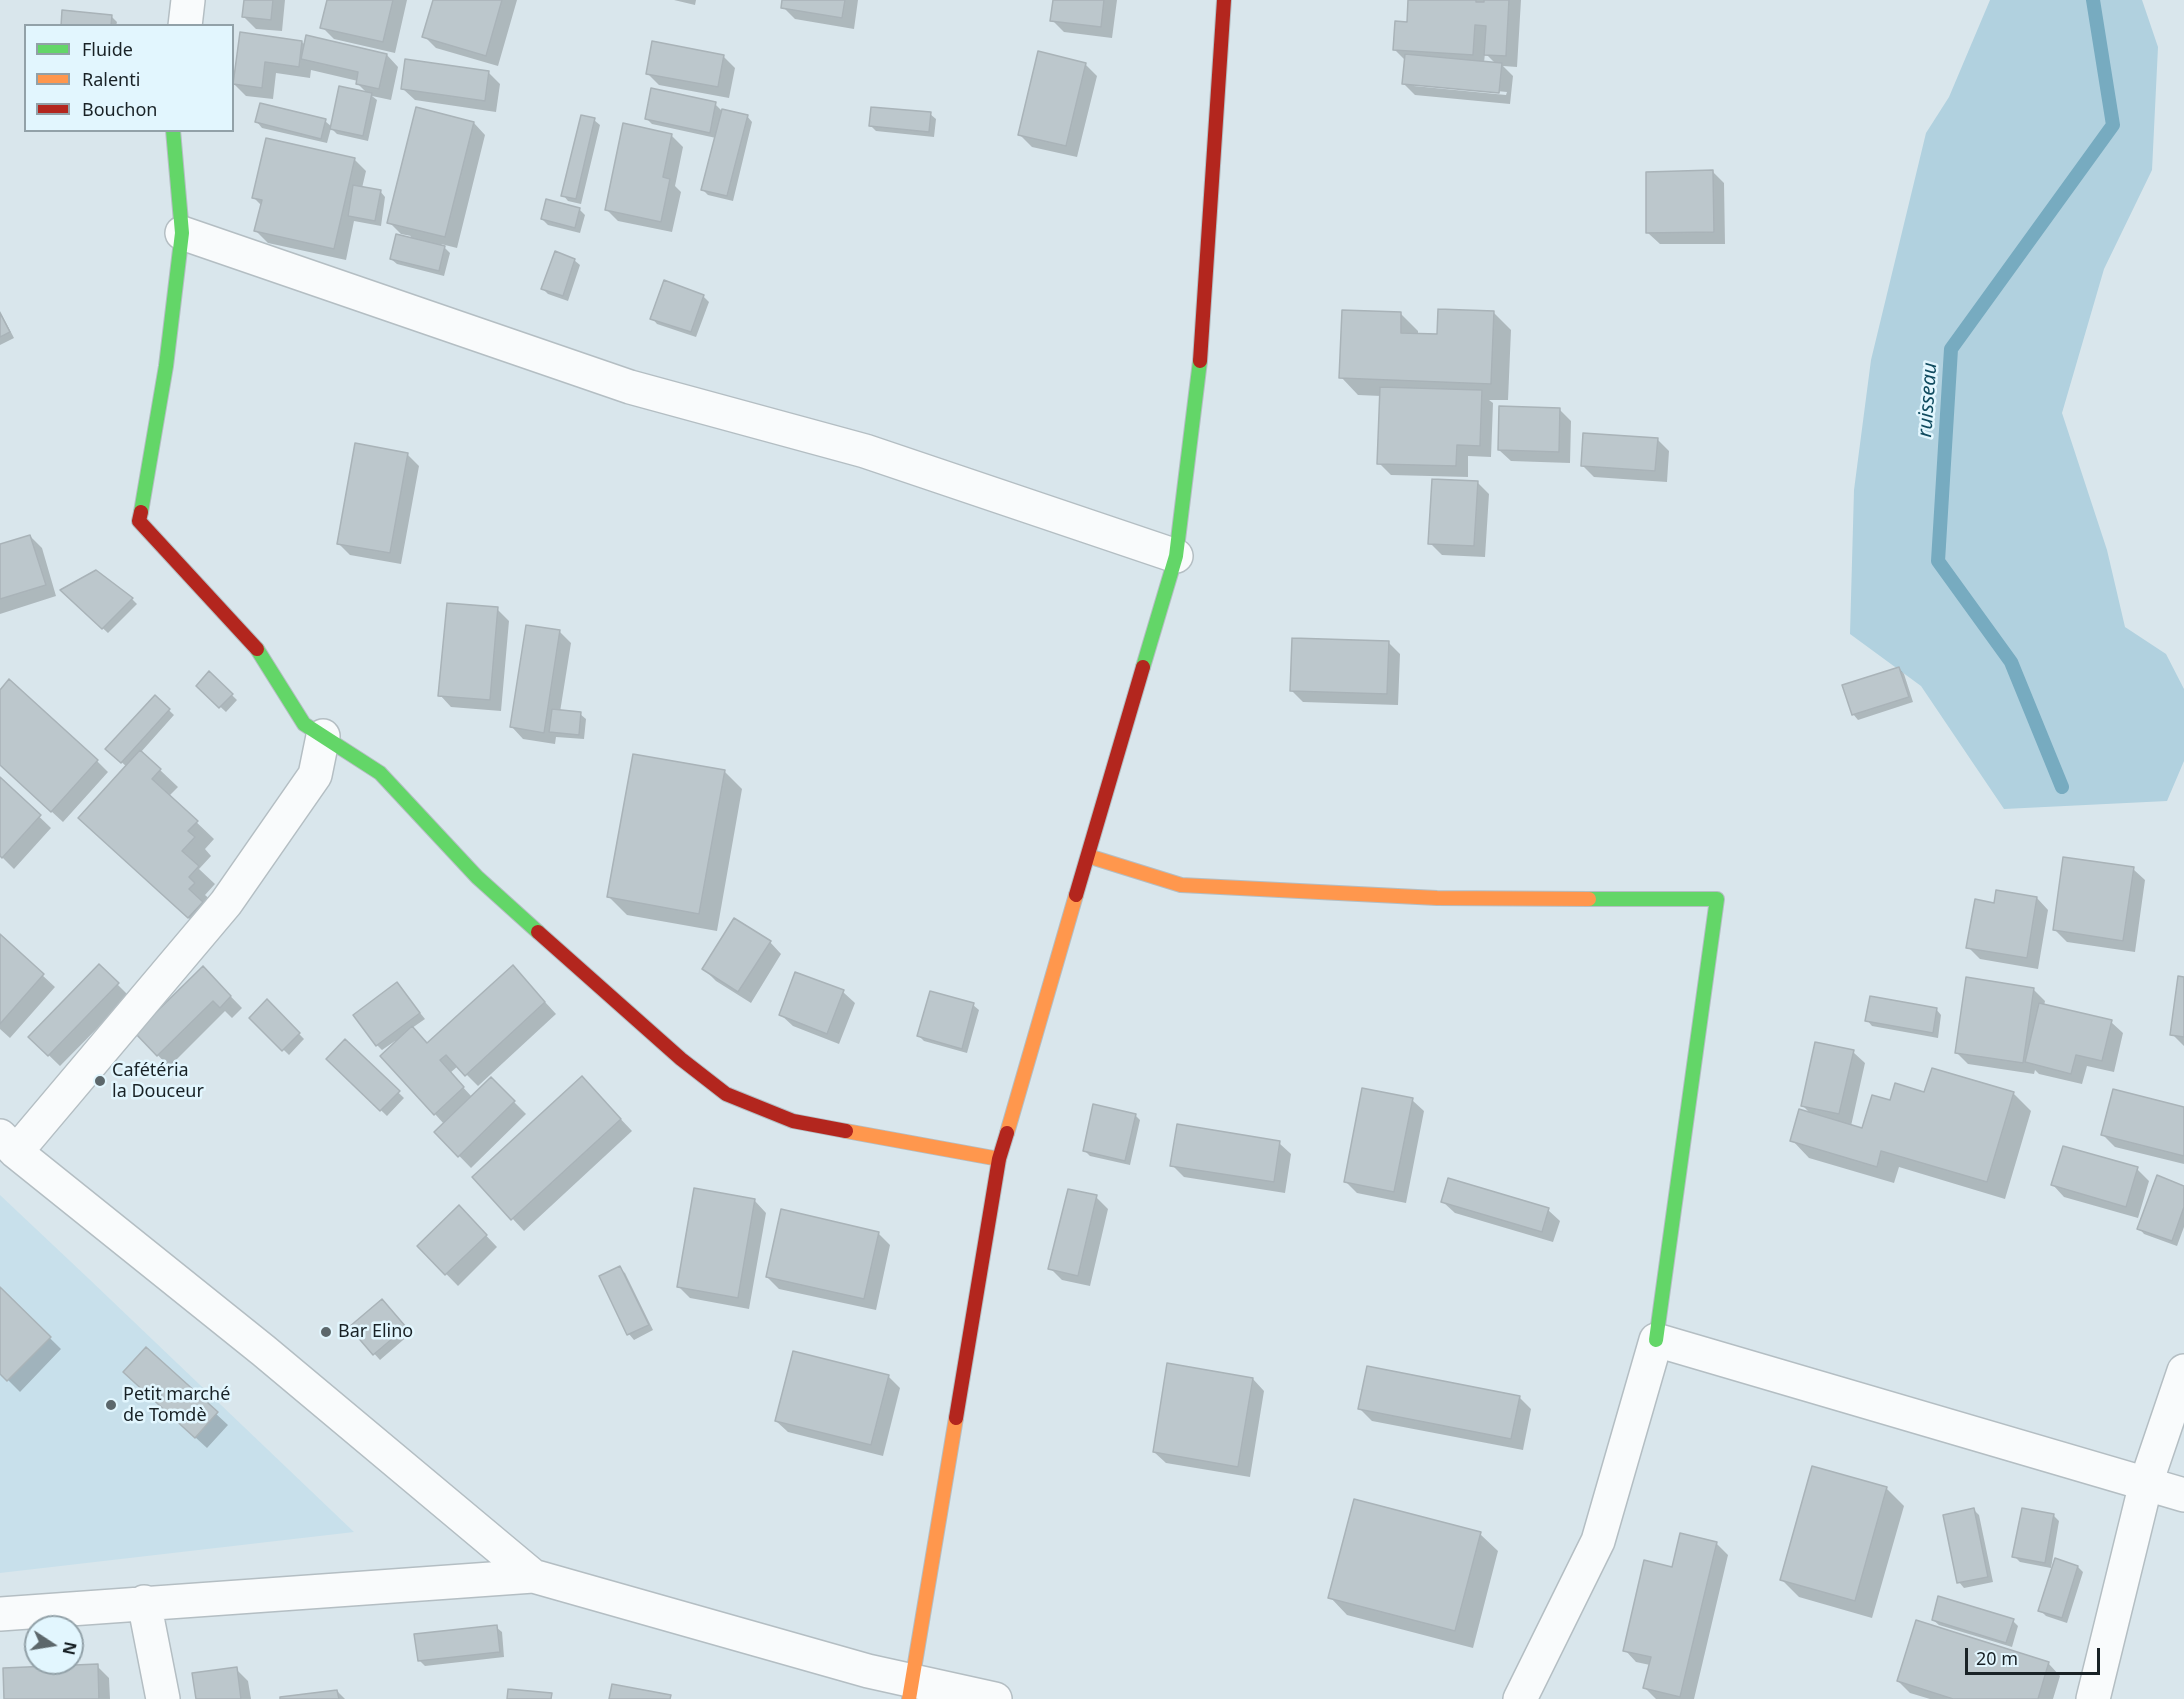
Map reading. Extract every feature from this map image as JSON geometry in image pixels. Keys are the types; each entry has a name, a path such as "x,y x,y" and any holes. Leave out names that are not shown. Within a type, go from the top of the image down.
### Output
{"street":[{"path":"184,24 188,0"},
{"path":"911,1689 999,1159 1176,556 1198,387 1224,0"},
{"path":"173,132 182,233 166,366 139,521 259,651 304,724 380,773 477,877 681,1059 726,1094 793,1121 999,1159"},
{"path":"182,233 630,387 865,451 1176,556"},
{"path":"322,736 315,776 226,903 8,1144 264,1351 533,1576"},
{"path":"1088,856 1181,885 1437,898 1717,899 1656,1340 1598,1541 1520,1699"},
{"path":"1656,1340 2184,1495"},
{"path":"2093,1699 2146,1483 2184,1371"},
{"path":"0,1614 533,1576 868,1671 911,1689 995,1699"},
{"path":"144,1602 162,1699"}],"shaded area":[{"path":"1990,0 2142,0 2158,47 2152,170 2104,269 2062,413 2107,550 2125,627 2166,654 2184,689 2184,761 2167,801 2004,809 1921,686 1850,634 1854,490 1871,360 1926,133 1949,97"},
{"name":"Petit marché de Tomdè","path":"0,1195 88,1278 354,1532 0,1573"}],"building":[{"path":"244,0 273,0 271,20 242,17"},
{"path":"327,0 393,0 383,42 320,28"},
{"path":"433,0 502,0 486,56 422,37"},
{"path":"782,0 845,0 842,18 781,8"},
{"path":"1053,0 1104,0 1101,27 1050,21"},
{"path":"1408,0 1484,2 1484,0 1509,0 1506,56 1484,55 1486,26 1475,25 1473,55 1393,50 1395,21 1407,22"},
{"path":"62,10 112,15 111,24 61,24"},
{"path":"240,32 302,41 299,67 265,62 262,88 234,84"},
{"path":"306,35 387,54 379,89 356,84 358,72 301,59"},
{"path":"652,41 724,55 718,87 646,74"},
{"path":"1038,51 1086,63 1066,146 1018,135"},
{"path":"1405,54 1502,63 1499,93 1402,84"},
{"path":"405,59 489,71 485,101 401,89"},
{"path":"339,86 372,93 363,136 330,129"},
{"path":"651,88 716,102 710,133 645,119"},
{"path":"260,103 326,119 321,139 255,122"},
{"path":"416,107 474,122 445,237 387,223"},
{"path":"871,107 931,112 929,132 869,126"},
{"path":"722,109 748,115 727,196 701,190"},
{"path":"581,115 595,118 576,199 561,196"},
{"path":"623,123 672,134 663,177 670,179 661,222 605,210"},
{"path":"266,138 355,158 334,249 254,231 262,200 252,198"},
{"path":"1713,170 1714,232 1646,233 1646,172"},
{"path":"353,185 381,190 375,221 348,216"},
{"path":"546,199 580,208 575,228 541,219"},
{"path":"396,234 445,246 439,271 390,259"},
{"path":"555,251 575,259 563,296 541,289"},
{"path":"664,280 704,295 691,332 650,319"},
{"path":"1438,309 1494,311 1491,384 1339,378 1342,310 1401,312 1401,333 1437,334"},
{"path":"0,313 10,332 0,337"},
{"path":"1380,387 1482,390 1480,446 1457,445 1456,466 1377,464"},
{"path":"1499,406 1560,408 1559,452 1498,450"},
{"path":"1583,433 1658,438 1655,471 1581,466"},
{"path":"355,443 408,453 390,553 337,544"},
{"path":"1432,479 1478,481 1474,546 1428,544"},
{"path":"30,535 46,585 0,599 0,544"},
{"path":"96,570 133,598 102,629 60,590"},
{"path":"447,603 498,607 490,700 438,696"},
{"path":"526,625 560,630 544,733 510,727"},
{"path":"1292,638 1389,641 1387,694 1290,691"},
{"path":"1899,667 1909,697 1852,715 1842,685"},
{"path":"209,671 233,694 219,708 196,686"},
{"path":"9,679 98,760 51,812 0,765 0,690"},
{"path":"155,695 170,709 121,763 105,749"},
{"path":"552,709 581,712 579,735 549,732"},
{"path":"140,750 161,769 152,779 198,821 188,831 195,837 182,851 199,866 189,877 195,883 189,889 203,902 188,918 78,818"},
{"path":"633,754 725,770 699,914 607,897"},
{"path":"0,777 41,815 2,858 0,856"},
{"path":"2063,857 2134,867 2123,941 2053,930"},
{"path":"1996,890 2037,897 2027,958 1966,948 1975,899 1994,903"},
{"path":"734,918 771,941 738,992 702,969"},
{"path":"0,934 44,974 0,1024"},
{"path":"99,964 119,983 48,1056 28,1037"},
{"path":"513,965 545,1002 465,1076 446,1055 440,1060 464,1087 434,1115 380,1056 412,1026 427,1043"},
{"path":"203,966 231,996 220,1008 213,1001 157,1056 135,1033"},
{"path":"795,972 844,990 827,1034 779,1015"},
{"path":"2178,976 2184,977 2184,1037 2170,1035"},
{"path":"1966,977 2034,988 2023,1063 1955,1053"},
{"path":"397,982 420,1013 376,1046 353,1015"},
{"path":"930,991 974,1003 962,1049 917,1036"},
{"path":"1870,996 1937,1008 1933,1033 1865,1021"},
{"path":"267,999 300,1033 282,1051 249,1018"},
{"path":"2039,1003 2112,1020 2102,1061 2076,1055 2071,1074 2025,1062"},
{"path":"345,1039 400,1091 380,1111 326,1059"},
{"path":"1815,1042 1854,1050 1839,1114 1801,1106"},
{"path":"1932,1068 2014,1092 1987,1182 1881,1151 1877,1167 1790,1141 1799,1109 1862,1128 1872,1095 1890,1100 1895,1083 1924,1092"},
{"path":"582,1076 621,1119 511,1220 472,1177"},
{"path":"491,1077 515,1101 458,1157 434,1132"},
{"path":"1362,1088 1413,1098 1394,1192 1344,1182"},
{"path":"2113,1089 2184,1107 2184,1156 2101,1135"},
{"path":"1093,1104 1136,1114 1125,1161 1083,1151"},
{"path":"1177,1124 1280,1141 1274,1182 1170,1166"},
{"path":"2063,1146 2138,1167 2126,1207 2051,1185"},
{"path":"2157,1175 2184,1186 2184,1207 2172,1241 2137,1229"},
{"path":"1448,1178 1549,1208 1542,1232 1441,1202"},
{"path":"694,1188 755,1199 738,1298 677,1287"},
{"path":"1068,1189 1097,1195 1078,1276 1048,1269"},
{"path":"459,1205 487,1235 445,1275 417,1246"},
{"path":"781,1209 879,1232 864,1299 766,1277"},
{"path":"620,1266 649,1325 627,1335 599,1276"},
{"path":"0,1287 51,1337 7,1381 0,1374"},
{"path":"382,1299 406,1327 373,1355 349,1327"},
{"path":"146,1347 218,1412 195,1438 123,1372"},
{"path":"793,1351 889,1375 871,1445 775,1421"},
{"path":"1167,1363 1253,1378 1238,1467 1153,1452"},
{"path":"1367,1366 1520,1396 1511,1439 1358,1409"},
{"path":"1812,1466 1887,1487 1855,1601 1780,1580"},
{"path":"1354,1499 1481,1532 1455,1631 1328,1598"},
{"path":"1974,1508 1988,1577 1957,1583 1943,1515"},
{"path":"2022,1508 2054,1514 2045,1563 2012,1557"},
{"path":"1680,1533 1717,1542 1680,1697 1643,1688 1651,1657 1623,1651 1644,1560 1672,1567"},
{"path":"2055,1558 2078,1566 2062,1618 2038,1611"},
{"path":"1938,1596 2014,1619 2006,1643 1932,1620"},
{"path":"1916,1620 2049,1662 2038,1699 1953,1699 1897,1681"},
{"path":"497,1625 500,1652 418,1661 414,1634"},
{"path":"98,1664 99,1699 4,1699 3,1668 24,1667 24,1675 84,1675 84,1665"},
{"path":"237,1667 241,1699 196,1699 192,1673"},
{"path":"612,1684 671,1695 670,1699 609,1699"},
{"path":"508,1689 552,1693 551,1699 507,1699"},
{"path":"337,1690 339,1699 280,1699 280,1697"}],"waterway":[{"name":"ruisseau","path":"2062,787 2011,662 1938,561 1951,349 2113,125 2093,0"}],"traffic: fast":[{"path":"141,512 166,366 182,233 173,132"},
{"path":"1143,667 1176,556 1200,361"},
{"path":"257,649 304,724 380,773 477,877 538,932"},
{"path":"1589,899 1717,899 1656,1340"}],"traffic: slow":[{"path":"1088,856 1181,885 1437,898 1589,899"},
{"path":"1007,1133 1076,895"},
{"path":"846,1131 999,1159"},
{"path":"909,1699 956,1418"}],"traffic: jam":[{"path":"1200,361 1224,0"},
{"path":"141,512 139,521 257,649"},
{"path":"1076,895 1143,667"},
{"path":"538,932 681,1059 726,1094 793,1121 846,1131"},
{"path":"956,1418 999,1159 1007,1133"}],"place":[{"name":"Cafétéria la Douceur","path":"100,1081"},
{"name":"Bar Elino","path":"326,1332"},
{"name":"Petit marché de Tomdè","path":"111,1405"}]}
